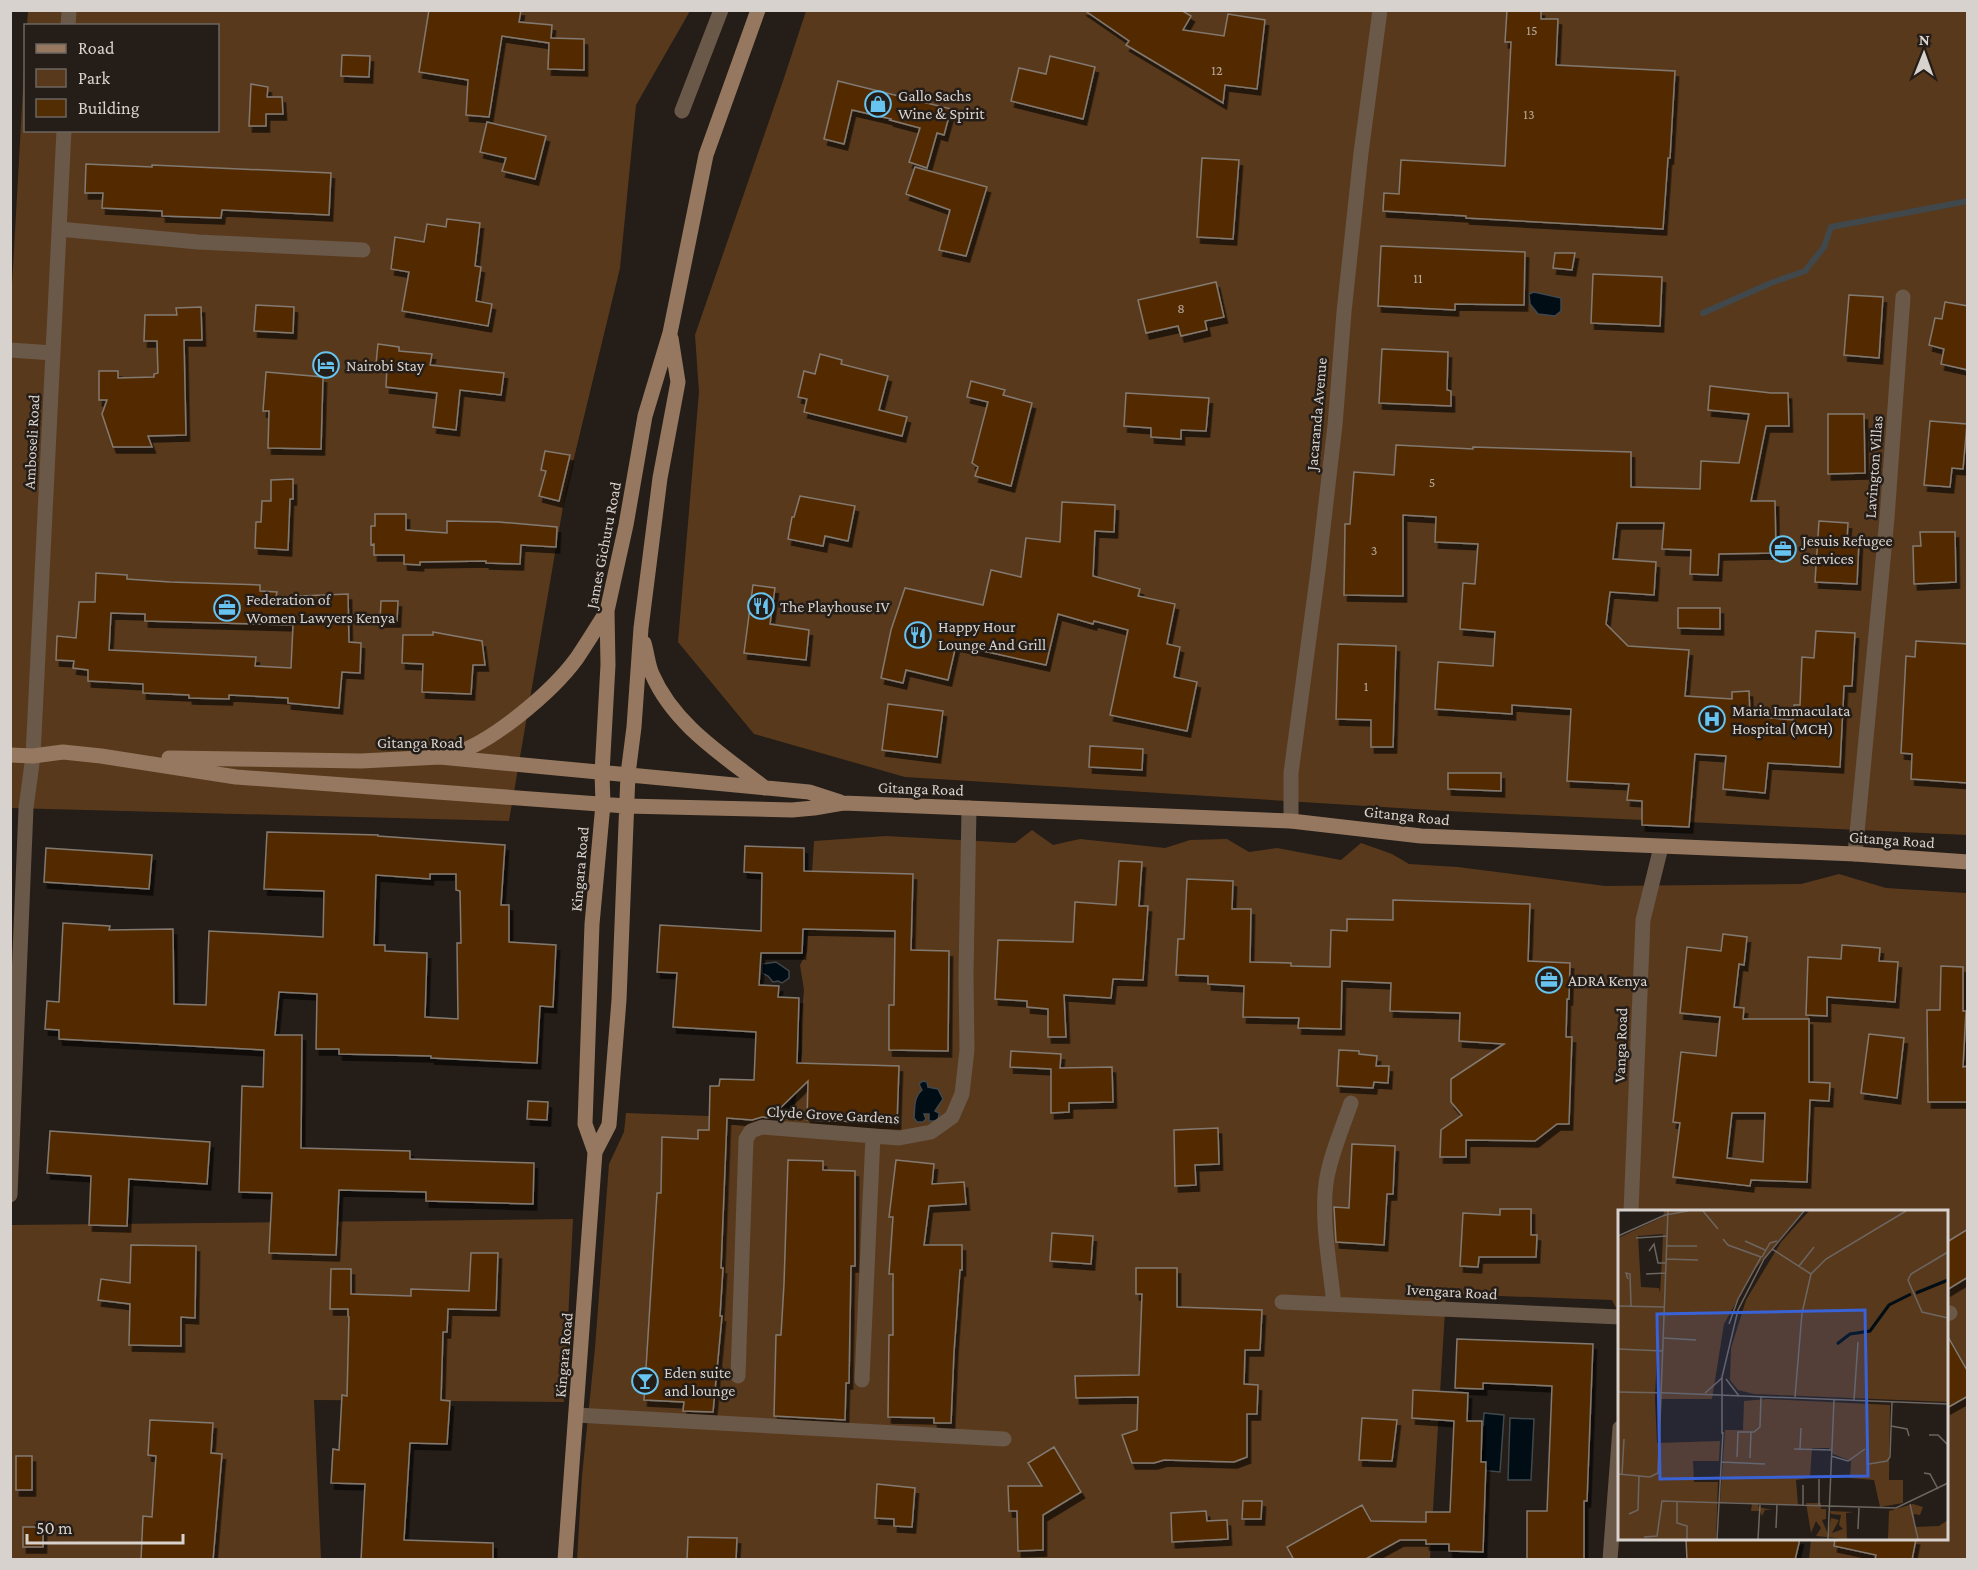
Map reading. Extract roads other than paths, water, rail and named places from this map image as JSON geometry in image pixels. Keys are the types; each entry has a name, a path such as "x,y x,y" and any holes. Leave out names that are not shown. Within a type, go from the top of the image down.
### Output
{"main road":[{"name":"James Gichuru Road","path":"603,804 602,773 608,665 607,611 626,525 645,416 670,333 706,155 758,10"},
{"name":"James Gichuru Road","path":"626,806 641,628 660,478 678,382 670,333"},
{"path":"440,757 464,752 528,709 575,660 607,611"},
{"path":"641,628 651,673 678,716 700,738 766,788"},
{"name":"Gitanga Road","path":"10,754 33,756 63,752 236,777 626,806 792,810 843,803 1291,821 1421,836 1855,854 1968,862"},
{"name":"Gitanga Road","path":"101,756 361,761 440,757 808,792 843,803"},
{"name":"Kingara Road","path":"595,1152 585,1124 592,924 603,804"},
{"name":"Kingara Road","path":"565,1560 595,1152 609,1125 619,1000 626,806"}],"street":[{"path":"682,111 721,10"},
{"name":"Jacaranda Avenue","path":"1291,821 1291,772 1318,571 1335,425 1361,153 1380,10"},
{"name":"Amboseli Road","path":"10,1195 25,819 33,756 64,132"},
{"path":"59,229 198,242 363,250"},
{"name":"Lavington Villas","path":"1855,854 1887,518 1903,297"},
{"path":"10,350 53,353"},
{"name":"Clyde Grove Gardens","path":"738,1376 746,1138 751,1131 762,1127 899,1138 931,1132 952,1117 962,1094 967,1050 969,808"},
{"name":"Vanga Road","path":"1631,1210 1643,920 1661,847"},
{"path":"1334,1304 1326,1219 1326,1183 1351,1103"},
{"path":"862,1380 873,1136"},
{"name":"Ivengara Road","path":"1282,1302 1618,1317"},
{"path":"576,1415 1004,1439"},
{"path":"1610,1560 1618,1454"}],"waterway":[{"path":"1703,313 1771,283 1805,271 1824,247 1831,227 1968,201"}],"place":[{"name":"Gallo Sachs Wine & Spirit","path":"878,104"},
{"name":"Nairobi Stay","path":"326,365"},
{"name":"Jesuis Refugee Services","path":"1783,549"},
{"name":"The Playhouse IV","path":"761,606"},
{"name":"Federation of Women Lawyers Kenya","path":"227,608"},
{"name":"Happy Hour Lounge And Grill","path":"918,635"},
{"name":"Maria Immaculata Hospital (MCH)","path":"1712,719"},
{"name":"ADRA Kenya","path":"1549,980"},
{"name":"Eden suite and lounge","path":"645,1381"}]}
